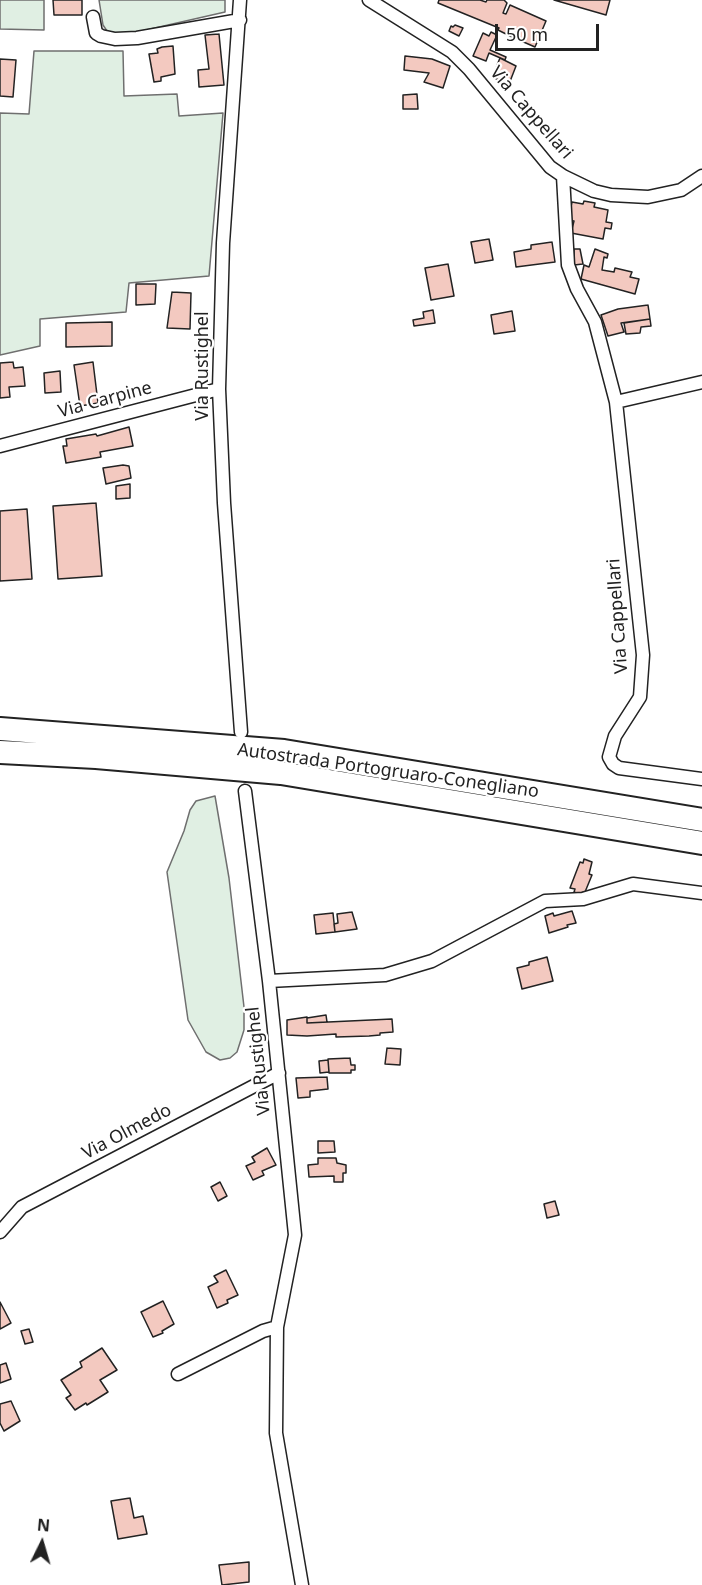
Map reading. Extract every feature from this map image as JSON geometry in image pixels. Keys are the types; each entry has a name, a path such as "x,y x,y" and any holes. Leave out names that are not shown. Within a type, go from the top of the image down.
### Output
{"highway":[{"name":"Autostrada Portogruaro-Conegliano","path":"0,729 284,751 702,820"},
{"name":"Autostrada Portogruaro-Conegliano","path":"0,752 96,757 281,773 702,843"}],"street":[{"name":"Via Rustighel","path":"240,0 223,243 219,389 224,503 241,732"},
{"name":"Via Cappellari","path":"369,0 452,52 469,69 550,167 563,176 568,265 577,289 595,322 616,402 643,655 640,697 615,736 609,757 619,768 702,779"},
{"path":"93,17 96,33 115,39 137,38 240,20"},
{"path":"563,176 594,192 648,197 681,190 702,176"},
{"path":"616,402 702,381"},
{"name":"Via Carpine","path":"0,446 219,389"},
{"name":"Via Rustighel","path":"245,791 269,981 295,1235 277,1327 276,1432 302,1585"},
{"path":"269,981 385,975 432,961 545,902 583,898 633,884 702,893"},
{"name":"Via Olmedo","path":"0,1232 22,1207 279,1073"},
{"path":"178,1374 263,1331 277,1327"}],"green space":[{"path":"0,0 44,0 44,30 0,29"},
{"path":"99,0 225,0 225,12 133,33 109,34 103,25"},
{"path":"34,51 123,51 124,96 177,94 179,116 223,113 209,276 129,283 126,312 40,319 40,346 0,355 0,113 29,114"},
{"path":"215,796 229,878 244,1007 244,1030 237,1052 230,1058 220,1060 206,1052 188,1020 167,872 190,810 196,801"}],"building":[{"path":"53,0 82,0 82,15 54,15"},
{"path":"439,0 486,2 487,0 504,0 507,3 503,13 506,14 510,5 546,21 535,47 519,40 520,37 513,34 512,37 498,30 499,28 438,3"},
{"path":"554,0 610,0 606,15"},
{"path":"451,26 463,28 459,36 449,31"},
{"path":"491,32 497,35 490,50 506,57 505,60 489,53 486,61 473,56 483,33 489,36"},
{"path":"219,34 224,85 199,87 198,70 209,69 205,35"},
{"path":"173,46 175,74 161,77 161,81 154,82 149,54 158,53 157,49 162,47"},
{"path":"405,56 432,59 450,66 443,88 424,82 429,73 404,70"},
{"path":"500,58 516,66 509,84 492,77"},
{"path":"0,59 16,60 13,97 0,96"},
{"path":"417,94 418,109 403,109 403,95"},
{"path":"584,201 595,203 594,207 608,210 606,222 612,223 611,229 605,228 603,239 571,233 574,221 568,220 572,202 583,204"},
{"path":"489,239 493,260 475,263 471,242"},
{"path":"552,242 555,262 516,267 514,252 531,249 531,245"},
{"path":"574,249 580,249 583,264 574,265"},
{"path":"595,249 608,254 607,258 604,257 602,270 614,272 615,268 632,272 630,277 639,279 635,294 581,279 584,265 589,267"},
{"path":"448,264 454,296 431,300 425,268"},
{"path":"136,284 156,284 155,304 136,305"},
{"path":"172,292 191,293 190,329 167,328"},
{"path":"648,305 650,319 621,323 624,332 608,336 601,315 618,309"},
{"path":"433,310 435,323 414,326 413,320 424,318 423,312"},
{"path":"512,311 515,331 494,334 491,315"},
{"path":"650,319 651,326 641,327 640,333 626,334 624,323"},
{"path":"112,322 112,346 66,347 66,323"},
{"path":"13,362 14,368 23,367 25,386 9,387 10,397 0,398 0,363"},
{"path":"93,362 98,403 80,406 74,365"},
{"path":"60,371 61,392 45,393 44,373"},
{"path":"129,427 133,446 100,452 101,457 66,463 63,446 67,446 66,439 96,434 97,436"},
{"path":"129,466 131,478 106,484 103,468"},
{"path":"130,484 130,498 116,499 116,486"},
{"path":"96,503 102,576 58,579 53,506"},
{"path":"27,509 32,579 0,581 0,511"},
{"path":"584,859 592,862 589,874 592,875 582,895 570,888 580,862 583,863"},
{"path":"572,911 576,923 549,933 545,916"},
{"path":"352,912 357,929 335,932 334,924 338,923 337,914"},
{"path":"333,913 335,932 316,934 314,915"},
{"path":"547,957 553,981 522,989 517,968"},
{"path":"326,1015 327,1022 307,1023 307,1018"},
{"path":"307,1017 307,1023 392,1019 393,1032 369,1036 336,1037 336,1034 287,1035 287,1020"},
{"path":"387,1048 401,1049 400,1065 385,1064"},
{"path":"350,1058 351,1065 355,1065 355,1070 351,1070 351,1073 329,1073 328,1059"},
{"path":"328,1060 329,1072 320,1073 319,1061"},
{"path":"327,1077 328,1089 310,1091 310,1097 298,1098 296,1078"},
{"path":"318,1141 334,1141 335,1152 318,1153"},
{"path":"267,1148 276,1165 262,1171 264,1175 253,1180 246,1166 255,1162 252,1157"},
{"path":"318,1158 336,1158 337,1163 346,1165 343,1182 334,1182 334,1176 309,1177 308,1165 318,1164"},
{"path":"220,1182 227,1196 218,1201 211,1187"},
{"path":"555,1201 559,1215 547,1218 544,1204"},
{"path":"226,1270 238,1295 217,1308 208,1287 218,1282 214,1276"},
{"path":"163,1301 174,1324 162,1331 163,1333 153,1337 141,1312"},
{"path":"0,1302 11,1323 0,1329"},
{"path":"29,1329 33,1342 25,1344 21,1331"},
{"path":"102,1348 117,1370 100,1380 108,1392 75,1410 66,1398 71,1395 61,1380 82,1367 80,1362"},
{"path":"6,1363 11,1379 0,1383 0,1365"},
{"path":"11,1401 20,1421 4,1431 0,1423 0,1404"},
{"path":"130,1498 134,1518 143,1516 147,1534 118,1539 111,1501"},
{"path":"249,1562 249,1582 222,1585 219,1565"}]}
